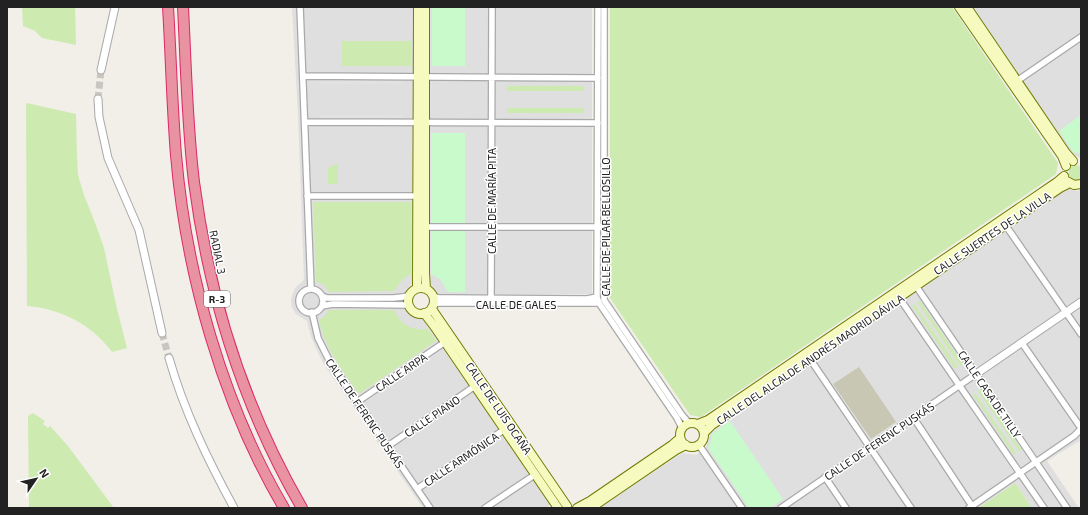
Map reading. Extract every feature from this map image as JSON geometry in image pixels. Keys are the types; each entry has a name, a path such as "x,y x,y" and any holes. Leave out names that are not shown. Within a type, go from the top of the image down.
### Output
{"highway":[{"name":"R-3","path":"168,7 176,156 187,238 195,278 221,368 236,410 260,463 284,508"},
{"name":"RADIAL 3","path":"183,7 186,75 194,182 210,274 230,348 246,393 271,450 302,508"}],"main road":[{"path":"418,7 422,78"},
{"path":"425,7 422,78 425,282 426,289 433,296 432,307 424,314 415,312 409,304 409,296 412,291 417,288 426,289"},
{"path":"959,7 1062,156 1073,163"},
{"path":"967,7 1073,163"},
{"path":"417,288 418,196 422,122"},
{"path":"1073,163 1064,170 1064,176 1070,183 1080,185"},
{"name":"CALLE SUERTES DE LA VILLA","path":"915,283 1003,222 1064,176"},
{"name":"CALLE SUERTES DE LA VILLA","path":"1003,222 1070,183"},
{"name":"CALLE DEL ALCALDE ANDRÉS MADRID DÁVILA","path":"698,424 708,420 808,356 915,283"},
{"name":"CALLE DE LUIS OCAÑA","path":"432,307 565,507"},
{"name":"CALLE DE LUIS OCAÑA","path":"424,314 428,317 558,508"},
{"name":"CALLE DEL ALCALDE ANDRÉS MADRID DÁVILA","path":"704,433 712,425 808,356"},
{"path":"565,507 572,506 578,508 590,501 672,445 680,438 682,428 689,423 698,424 704,433 703,441 694,447 686,445 680,438"},
{"path":"591,508 676,450 686,445"}],"street":[{"path":"101,70 115,7"},
{"path":"300,7 311,289"},
{"name":"CALLE DE MARÍA PITA","path":"491,298 492,7"},
{"name":"CALLE DE PILAR BELLOSILLO","path":"598,7 598,123 604,300 689,423"},
{"name":"CALLE DE PILAR BELLOSILLO","path":"604,7 604,100 598,300 677,418 682,428"},
{"path":"1017,81 1081,37"},
{"path":"303,76 598,78"},
{"path":"98,99 99,118 108,158 138,230 162,333"},
{"path":"305,122 598,123"},
{"path":"307,196 418,196"},
{"path":"1003,222 1081,334"},
{"path":"425,227 601,227"},
{"name":"CALLE CASA DE TILLY","path":"915,283 1067,508"},
{"path":"409,296 393,298 327,298 322,296 318,291 307,289 302,294 299,301 302,308 312,312 318,310 322,306 333,304 409,304"},
{"name":"CALLE CASA DE TILLY","path":"898,295 1044,508"},
{"path":"322,296 322,306"},
{"name":"CALLE DE GALES","path":"433,296 440,298 598,300"},
{"name":"CALLE DE GALES","path":"432,307 439,304 598,300"},
{"path":"976,374 1081,302"},
{"name":"CALLE DE FERENC PUSKÁS","path":"312,312 318,338 324,352 430,508"},
{"name":"CALLE ARPA","path":"357,402 445,342"},
{"path":"913,418 971,507 1074,436 1081,428 1022,343"},
{"path":"808,356 911,508"},
{"path":"169,358 176,383 189,416 234,508"},
{"name":"CALLE DE FERENC PUSKÁS","path":"781,508 976,374"},
{"name":"CALLE PIANO","path":"388,446 475,386"},
{"name":"CALLE ARMÓNICA","path":"417,489 505,429"},
{"path":"699,445 742,508"},
{"path":"486,508 536,474"},
{"path":"825,478 846,508"}],"shaded area":[{"path":"292,7 592,7 592,294 438,295 427,284 412,283 405,293 406,310 424,319 550,502 548,508 423,508 323,363 311,337 307,321 296,314 292,308 292,295 295,288 304,280 298,115"},
{"path":"970,7 1081,7 1081,158 1073,155 1015,69"},
{"path":"320,81 403,81 404,84 320,84"},
{"path":"319,115 403,115 403,118 320,118"},
{"path":"1066,188 1078,191 1081,189 1081,440 1047,461 1079,508 1032,508 1016,484 1014,484 978,508 600,508 682,453 696,455 706,447 710,434"},
{"path":"859,367 896,422 871,439 833,384"}],"green space":[{"path":"22,7 75,7 76,45 42,38 35,31 23,26"},
{"path":"432,7 465,7 465,66 432,66"},
{"path":"610,7 952,7 1058,163 1056,174 701,417 690,415 610,298"},
{"path":"342,41 411,41 411,66 342,66"},
{"path":"507,86 584,86 584,91 507,91"},
{"path":"27,103 76,114 78,175 104,248 127,348 112,352 104,342 86,326 75,320 52,311 27,306"},
{"path":"507,108 584,108 584,113 507,113"},
{"path":"1081,115 1081,153 1074,153 1059,131"},
{"path":"431,133 465,133 465,292 448,292 440,279 431,274"},
{"path":"338,163 338,184 328,184 328,168"},
{"path":"1074,165 1081,166 1081,179 1076,181 1068,175 1069,169"},
{"path":"313,202 411,202 411,274 403,279 394,291 329,292 324,285 316,281"},
{"path":"920,301 963,364 960,366 917,302"},
{"path":"914,304 958,367 955,369 912,306"},
{"path":"329,310 394,310 400,320 408,326 417,329 428,329 436,341 359,394 346,376 325,340 319,320 324,317"},
{"path":"981,389 1022,450 1019,451 978,391"},
{"path":"975,393 1016,453 1014,455 973,395"},
{"path":"33,413 45,421 43,424 48,428 50,426 68,446 114,508 29,508 28,416"},
{"path":"730,421 783,499 770,508 749,508 708,448 712,434"},
{"path":"1016,484 1032,508 978,508"}],"tunnel":[{"path":"98,99 101,70"},
{"path":"162,333 169,358"}]}
